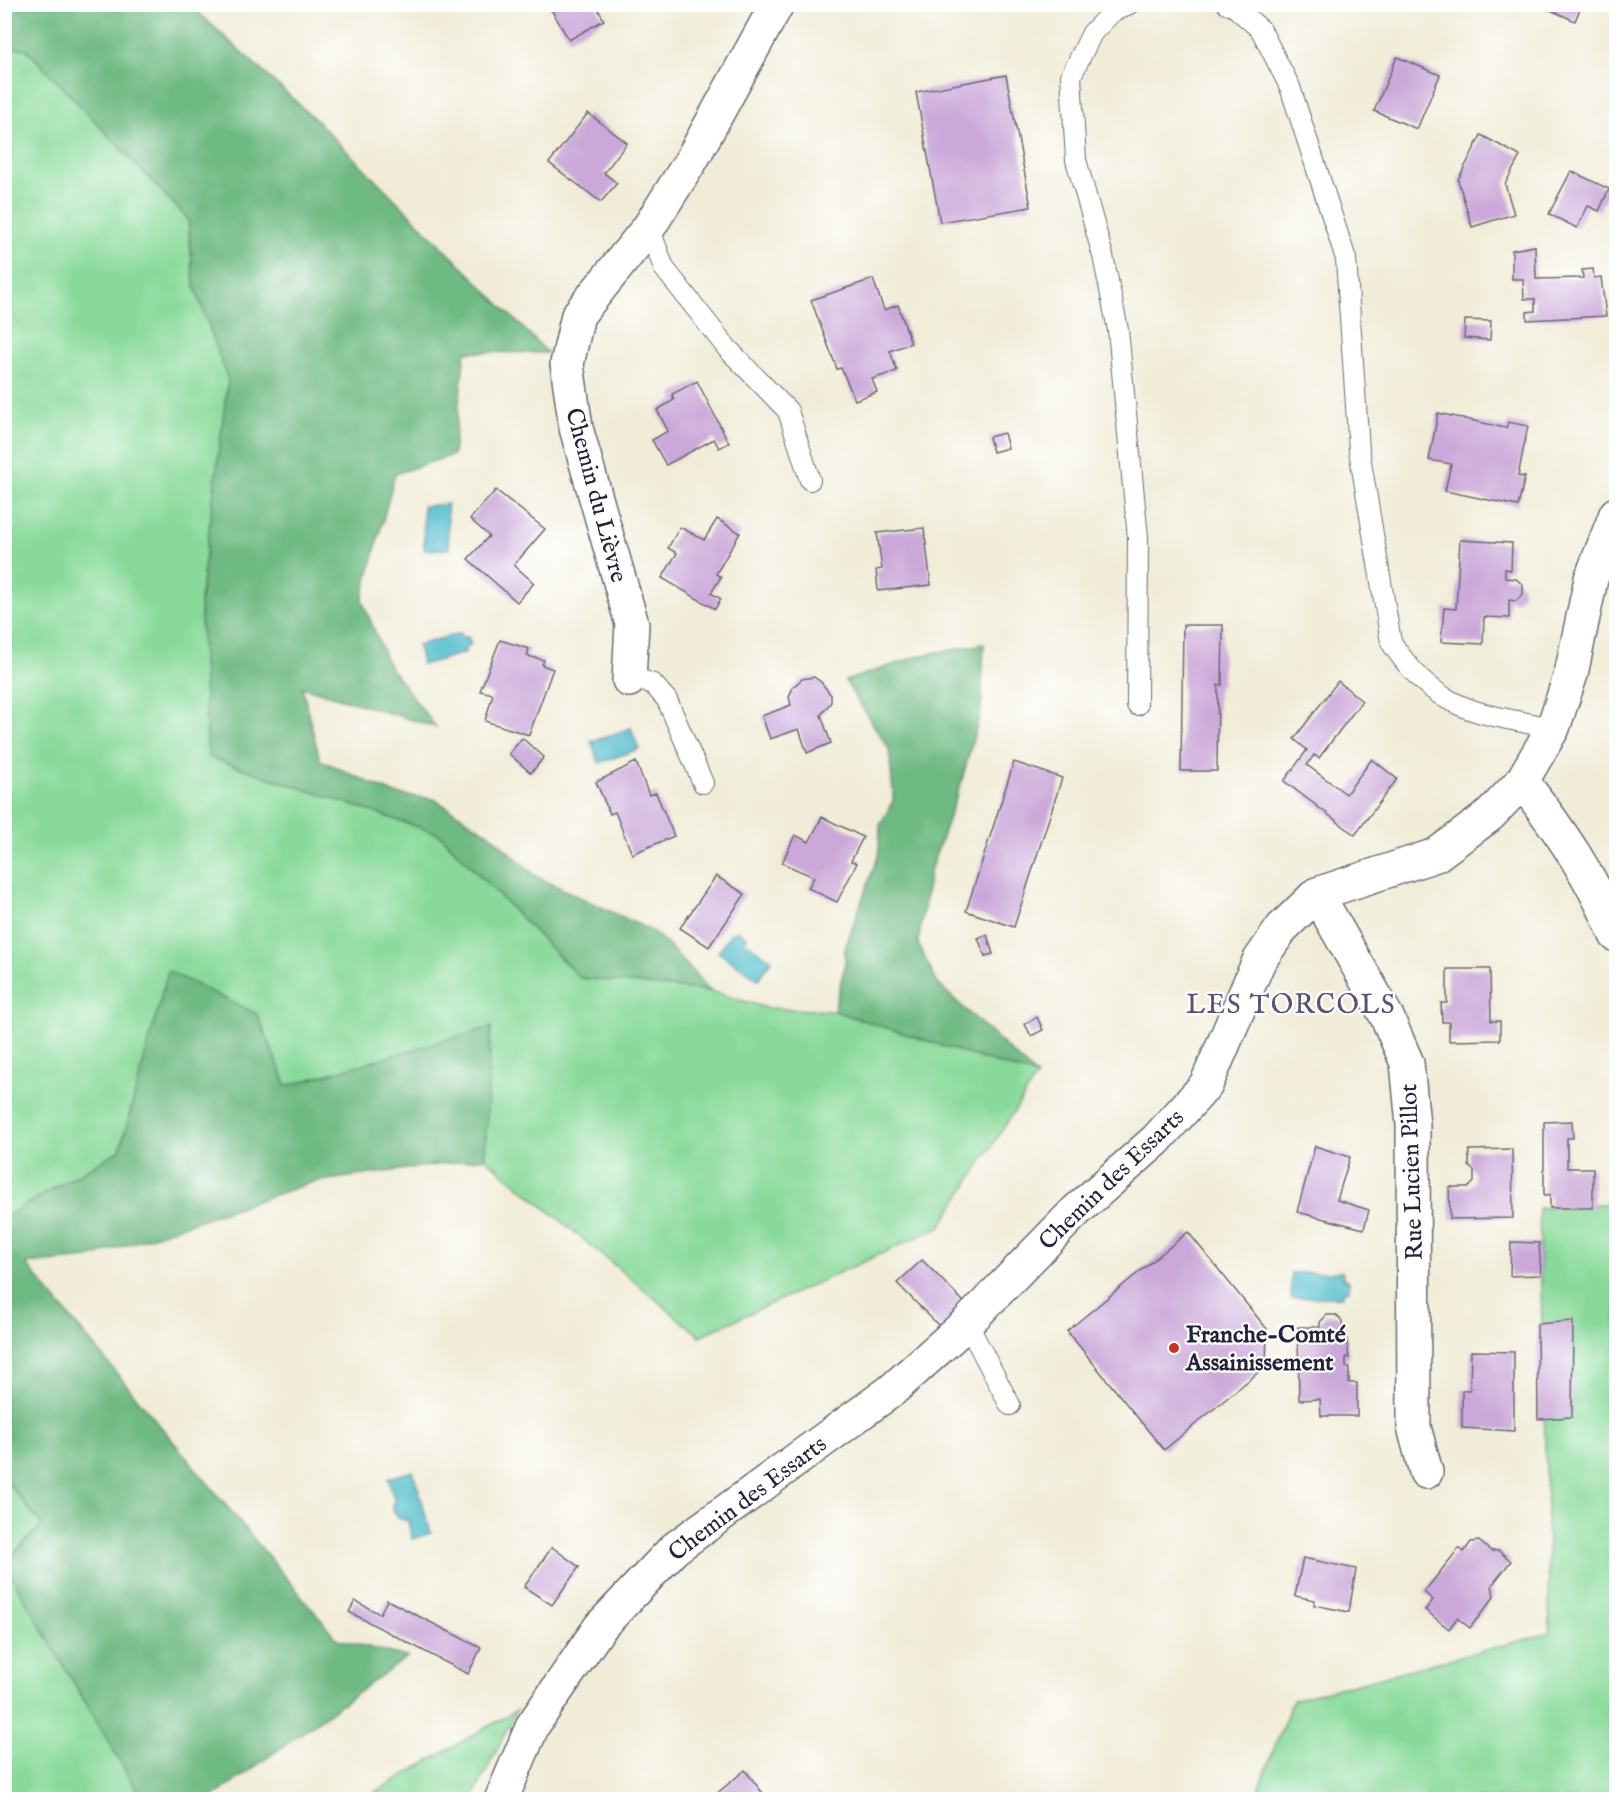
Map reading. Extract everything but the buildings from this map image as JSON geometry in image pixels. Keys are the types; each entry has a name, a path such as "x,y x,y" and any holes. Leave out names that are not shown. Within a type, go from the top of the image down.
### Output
{"street":[{"name":"Chemin du Lièvre","path":"629,678 632,624 576,428 567,364 578,315 649,227 692,159 777,4"},
{"name":"Chemin des Essarts","path":"501,1800 533,1725 593,1637 674,1549 891,1391 967,1323 1076,1211 1156,1140 1206,1085 1259,962 1282,928 1317,894 1436,855 1490,815 1522,781 1553,728 1571,674 1590,579 1617,513"},
{"path":"1522,781 1558,830 1601,897 1617,935"},
{"name":"Rue Lucien Pillot","path":"1317,894 1387,1017 1407,1064 1413,1125 1414,1427 1426,1472"}],"lane":[{"path":"1129,4 1112,12 1092,33 1071,76 1076,160 1103,256 1118,330 1138,538 1137,705"},
{"path":"1227,4 1235,7 1261,30 1290,87 1346,259 1359,450 1391,642 1405,665 1425,685 1444,699 1468,711 1553,728"},
{"path":"649,227 664,268 727,348 788,411 810,480"},
{"path":"629,678 653,684 667,700 703,783"},
{"path":"967,1323 1010,1405"}],"green space":[{"path":"4,5 190,5 316,120 548,353 465,352 453,455 395,474 362,600 389,666 436,727 302,687 320,760 395,794 434,799 488,833 537,877 652,931 711,991 580,978 439,834 208,757 200,601 228,380 194,284 188,219 26,49 5,47"},
{"path":"4,47 26,49 188,219 194,284 228,380 200,601 208,757 439,834 580,978 711,991 767,1008 834,1011 1037,1076 940,1227 700,1336 485,1158 490,1028 286,1086 257,1014 168,971 120,1150 5,1217"},
{"path":"984,644 981,711 961,783 930,871 918,944 938,984 1037,1076 834,1011 845,965 845,948 879,853 880,825 893,801 889,749 845,681 922,655"},
{"path":"168,971 257,1014 287,1086 491,1027 485,1158 313,1182 88,1258 26,1264 337,1639 407,1657 210,1799 142,1799 4,1564 42,1525 5,1479 5,1217 120,1150"},
{"path":"1616,1203 1616,1799 1254,1800 1293,1700 1550,1633 1539,1208"},
{"path":"4,1479 42,1525 5,1562 4,1562"},
{"path":"5,1564 142,1799 5,1799"},
{"path":"517,1710 472,1799 363,1799"}],"water":[{"path":"447,504 449,549 424,550 423,506"},
{"path":"461,633 461,637 468,637 471,644 465,649 465,653 422,665 418,645"},
{"path":"631,728 639,749 599,763 591,742"},
{"path":"737,930 747,937 745,942 772,960 758,979 718,952 731,933 734,934"},
{"path":"1343,1272 1343,1278 1349,1281 1349,1290 1343,1292 1343,1297 1291,1298 1291,1273"},
{"path":"413,1471 431,1533 412,1539 408,1521 399,1518 393,1510 394,1499 388,1478"}],"place":[{"name":"Franche-Comté Assainissement","path":"1174,1348"}],"district":[{"name":"LES TORCOLS","path":"1291,1004"}]}
